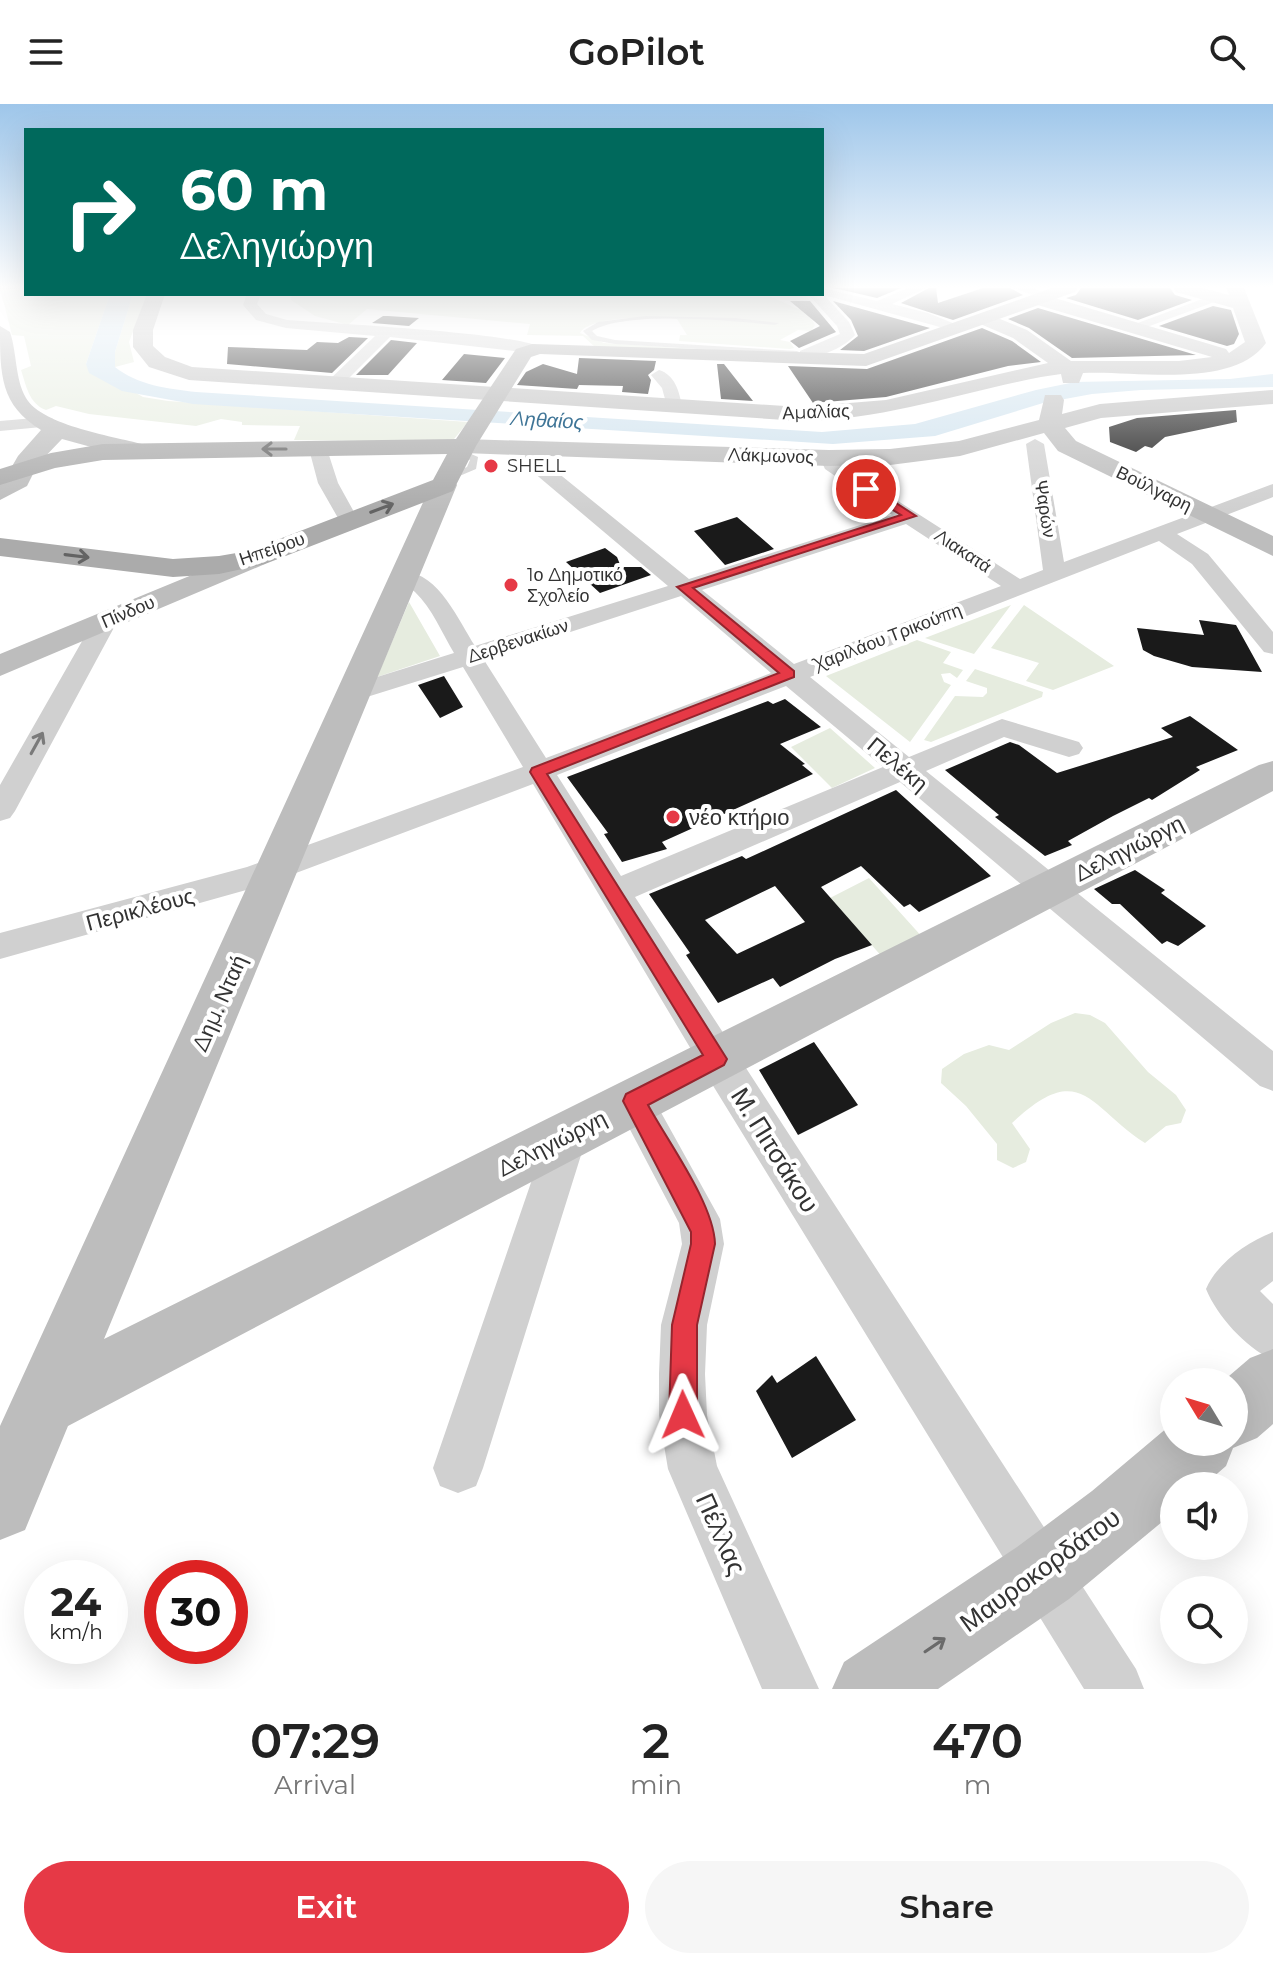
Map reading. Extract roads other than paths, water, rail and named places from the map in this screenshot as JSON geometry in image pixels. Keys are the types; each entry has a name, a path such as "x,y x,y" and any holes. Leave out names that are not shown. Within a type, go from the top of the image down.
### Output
{"main road":[{"path":"436,490 500,391 526,362"},
{"path":"11,474 68,457 137,450 464,445"},
{"name":"Ηπείρου","path":"0,547 192,568 255,558 436,490"},
{"path":"147,565 168,581 170,589 166,596"}],"street":[{"path":"7,362 16,402 28,413 93,441 137,450"},
{"name":"Αμαλίας","path":"157,362 200,375 500,391 790,414 850,412 903,404 1022,377 1059,407"},
{"path":"334,384 356,362"},
{"name":"Βούλγαρη","path":"1053,362 1060,441 1273,547"},
{"path":"890,457 961,454 1059,407 1213,362"},
{"path":"659,375 670,387 674,406"},
{"path":"1059,407 1094,418 1168,406 1273,397"},
{"path":"1231,401 1273,418"},
{"name":"Λάκμωνος","path":"464,445 829,458 890,457 975,445 1059,407 1168,406"},
{"name":"Ψαρών","path":"1055,575 1059,407"},
{"path":"0,426 50,424"},
{"path":"0,492 18,480 11,474 49,440 50,424"},
{"name":"Πελέκη","path":"534,448 533,460 540,468 1273,1074"},
{"path":"318,449 328,483 349,521"},
{"name":"Λιακατά","path":"829,458 844,475 1019,588"},
{"name":"Δημ. Νταή","path":"5,1480 44,1403 278,868 404,578 436,490"},
{"name":"Χαριλάου Τρικούπη","path":"278,868 538,772 1273,490"},
{"name":"Δερβενακίων","path":"354,693 910,516"},
{"path":"1163,534 1200,559 1273,647"},
{"name":"Πίνδου","path":"0,666 255,558"},
{"name":"Μ. Πιτσάκου","path":"404,578 419,583 433,598 613,893 1116,1689"},
{"path":"0,811 105,622"},
{"path":"613,893 1002,728 1069,748"},
{"name":"Δεληγιώργη","path":"44,1403 1273,774"},
{"name":"Περικλέους","path":"0,946 181,899 278,868"},
{"name":"Πέλλας","path":"634,1101 699,1219 703,1232 703,1244 684,1325 683,1415 693,1469 791,1689"},
{"path":"458,1468 567,1136"},
{"path":"1273,1253 1228,1289 1273,1337"},
{"path":"1248,1403 1273,1381"},
{"name":"Μαυροκορδάτου","path":"871,1689 1043,1573 1117,1516 1186,1456"}],"water":[{"name":"Ληθαίος","path":"115,362 115,367 143,382 196,392 822,432 915,424 1075,382 1230,379 1273,374 1273,387 1092,394 1043,403 935,436 833,444 193,404 122,391 89,373 86,364"}],"place":[{"name":"SHELL","path":"491,466"},
{"name":"1ο Δημοτικό Σχολείο","path":"511,585"},
{"name":"νέο κτήριο","path":"673,817"}]}
